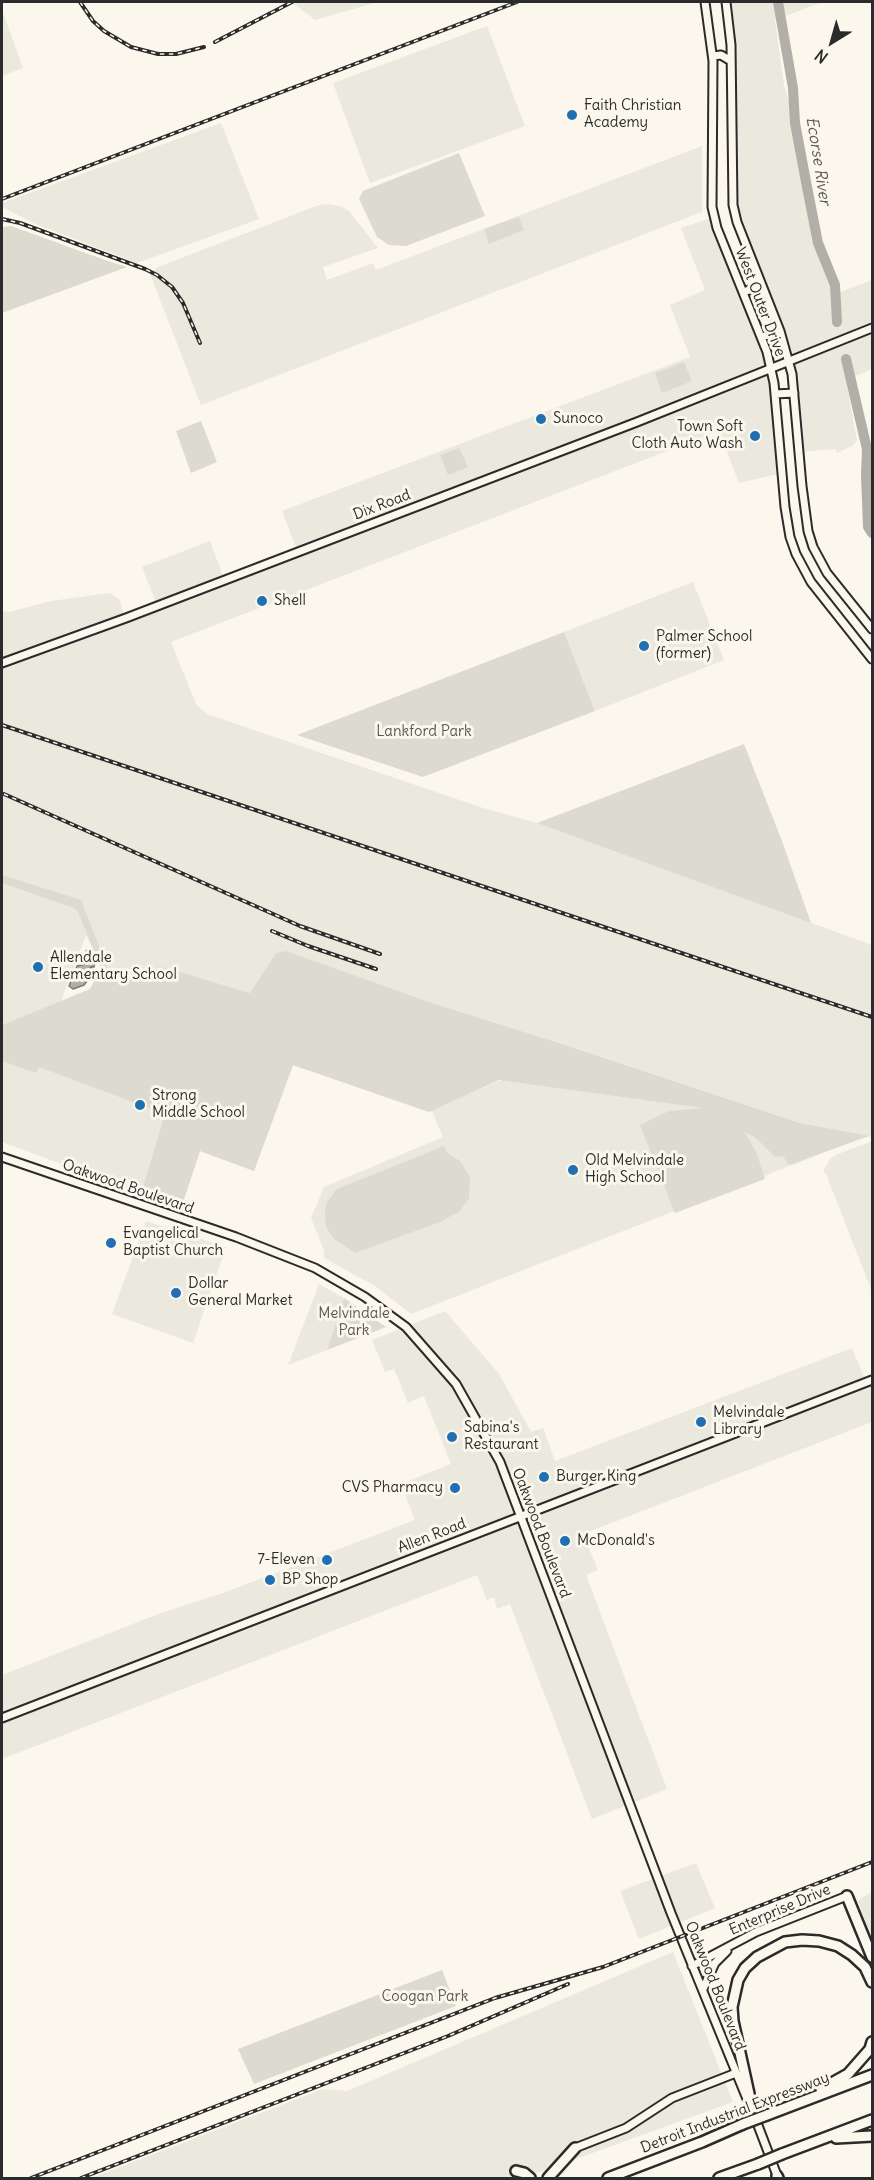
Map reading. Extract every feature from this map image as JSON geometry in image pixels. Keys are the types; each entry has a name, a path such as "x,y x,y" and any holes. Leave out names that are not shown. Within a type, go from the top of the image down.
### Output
{"highway":[{"path":"847,1896 873,1957"},
{"path":"753,2112 733,2014 734,1993 738,1980 746,1968 757,1957 785,1942 819,1941 838,1946 852,1955 865,1967 873,1982"},
{"path":"790,2106 848,2074 860,2063 873,2042"},
{"name":"Detroit Industrial Expressway","path":"608,2178 873,2075"},
{"path":"719,2178 873,2120"},
{"path":"830,2137 838,2139 873,2136"},
{"path":"548,2178 575,2148"},
{"path":"516,2171 530,2178"}],"main road":[{"name":"West Outer Drive","path":"705,2 713,56 712,207 717,228 762,337 771,368 785,507 793,545 811,582 873,659"},
{"name":"West Outer Drive","path":"726,2 731,45 733,205 737,222 780,331 789,361 806,523 813,547 827,573 873,629"},
{"path":"713,56 721,54 731,62"},
{"path":"744,292 761,285"},
{"name":"Dix Road","path":"2,663 147,610 697,399 873,328"},
{"path":"762,337 780,331"},
{"path":"775,394 794,393"},
{"name":"Oakwood Boulevard","path":"2,1157 236,1237 298,1261 344,1284 406,1327 456,1384 494,1449 692,1966 778,2178"},
{"name":"Allen Road","path":"2,1718 873,1380"},
{"name":"Enterprise Drive","path":"692,1966 779,1922 847,1896"},
{"path":"703,1989 715,1963 723,1954 743,1940"},
{"path":"575,2148 626,2128 672,2098 736,2073"}],"shaded area":[{"path":"292,2 378,2 315,20"},
{"path":"726,2 823,2 775,20 784,85 795,123 818,243 835,285 835,294 872,280 872,369 846,380 857,441 837,453 836,449 799,452 792,374 737,222"},
{"path":"2,10 23,68 2,76"},
{"path":"487,26 525,126 370,183 333,83"},
{"path":"221,123 259,219 137,263 33,223 2,207 2,203"},
{"path":"702,146 702,212 201,405 150,274 158,267 326,204 340,206 349,211 378,248 323,267 327,280 373,263 376,270"},
{"path":"714,217 767,352 782,473 739,483 719,431 171,642 196,704 207,714 483,808 537,823 872,945 872,1137 800,1123 429,1002 250,993 164,967 121,979 106,975 86,935 61,1001 2,1025 2,611 9,612 51,601 110,593 119,599 125,617 157,605 142,567 210,541 224,579 297,551 282,511 690,357 670,305 705,290 681,228"},
{"name":"Palmer School (former)","path":"693,582 724,660 595,711 564,632"},
{"path":"87,950 94,954 96,959 94,967 90,967 93,969 92,975 84,985 73,989 69,986 77,966 86,964 82,957"},
{"name":"Old Melvindale High School","path":"146,1008 458,1098 570,1052 823,1153 411,1314 375,1286 324,1258 324,1250 311,1218 324,1187 443,1137 432,1111 429,1112 293,1065 254,1171 200,1151 181,1208 2,1142 2,1036"},
{"path":"872,1141 872,1292 823,1171 830,1159 838,1154"},
{"path":"146,1221 226,1247 193,1343 112,1314"},
{"path":"319,1284 344,1298 327,1350 288,1365"},
{"path":"445,1311 499,1374 531,1432 543,1428 555,1461 852,1348 866,1382 872,1380 872,1422 583,1534 598,1570 586,1575 667,1789 592,1819 510,1604 497,1609 494,1597 487,1600 477,1575 2,1759 2,1675 161,1613 223,1593 415,1520 401,1484 451,1464 424,1396 408,1403 394,1369 385,1372 372,1340"},
{"path":"696,1863 715,1908 639,1939 620,1891"},
{"path":"872,1892 872,1943 858,1900"},
{"path":"673,1952 733,2102 524,2178 91,2178 323,2089 347,2091"}],"green space":[{"path":"459,153 485,216 406,246 389,245 377,237 359,199 363,191"},
{"path":"519,217 524,230 489,244 484,229"},
{"path":"11,226 127,267 2,313 2,227"},
{"path":"684,362 692,381 662,393 655,373"},
{"path":"201,421 217,462 191,473 176,431"},
{"path":"459,448 468,467 448,475 440,455"},
{"name":"Lankford Park","path":"564,632 595,711 423,777 297,735"},
{"path":"744,744 811,923 537,823"},
{"path":"2,875 81,900 109,972 121,979 164,967 250,993 276,953 286,951 429,1002 800,1123 869,1136 789,1165 783,1156 775,1157 756,1138 744,1131 757,1154 765,1179 675,1213 640,1125 669,1111 703,1108 499,1080 429,1112 293,1065 254,1171 200,1151 181,1208 141,1194 165,1114 39,1067 36,1073 2,1061 2,1025 90,989 101,968 78,912 74,908 2,883"},
{"path":"444,1146 447,1153 460,1161 470,1177 469,1198 460,1211 440,1222 355,1253 333,1238 326,1227 325,1210 327,1202 337,1189"},
{"name":"Melvindale Park","path":"344,1298 386,1327 327,1350"},
{"name":"Coogan Park","path":"442,1970 456,2006 254,2084 238,2049"}],"waterway":[{"name":"Ecorse River","path":"778,2 793,88 795,123 818,243 835,285 837,322"},
{"name":"Ecorse River","path":"846,359 867,449 868,527 872,533"}],"railway":[{"path":"80,2 93,21 104,31 131,47 158,54 176,54 204,47"},
{"path":"215,42 292,2"},
{"path":"2,199 517,2"},
{"path":"2,219 20,223 157,275 172,287 183,303 200,343"},
{"path":"2,725 872,1017"},
{"path":"4,794 300,926 380,954"},
{"path":"272,931 376,969"},
{"path":"31,2178 495,1998 603,1967 872,1862"},
{"path":"81,2178 448,2036 568,1984"}],"place":[{"name":"Faith Christian Academy","path":"572,115"},
{"name":"Sunoco","path":"541,419"},
{"name":"Town Soft Cloth Auto Wash","path":"755,436"},
{"name":"Shell","path":"262,601"},
{"name":"Palmer School (former)","path":"644,646"},
{"name":"Allendale Elementary School","path":"38,967"},
{"name":"Strong Middle School","path":"140,1105"},
{"name":"Old Melvindale High School","path":"573,1170"},
{"name":"Evangelical Baptist Church","path":"111,1243"},
{"name":"Dollar General Market","path":"176,1293"},
{"name":"Melvindale Library","path":"701,1422"},
{"name":"Sabina's Restaurant","path":"452,1437"},
{"name":"Burger King","path":"544,1477"},
{"name":"CVS Pharmacy","path":"455,1488"},
{"name":"McDonald's","path":"565,1541"},
{"name":"7-Eleven","path":"327,1560"},
{"name":"BP Shop","path":"270,1580"}]}
